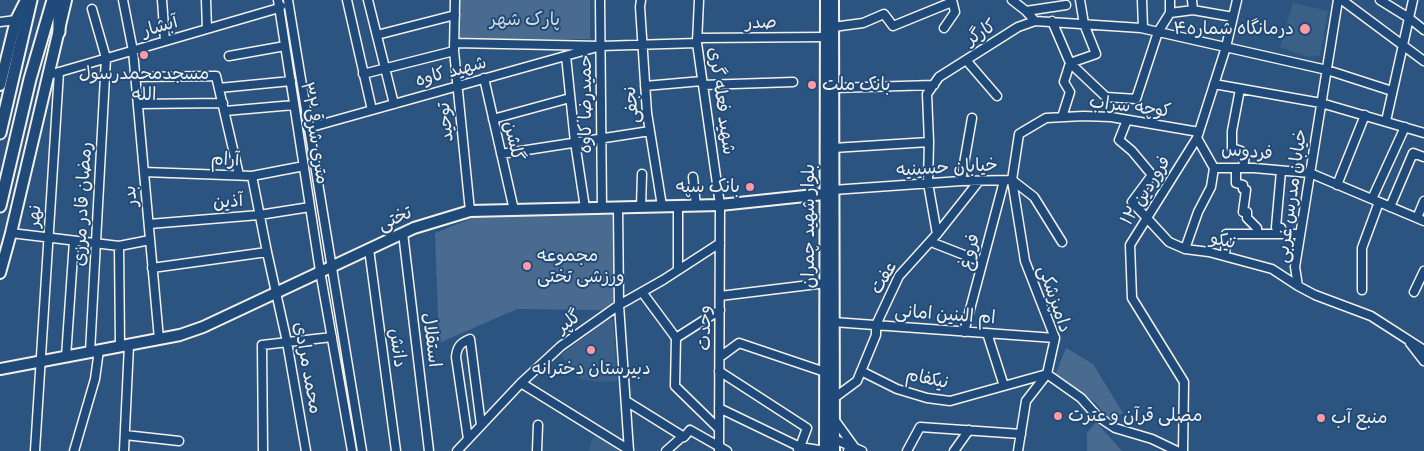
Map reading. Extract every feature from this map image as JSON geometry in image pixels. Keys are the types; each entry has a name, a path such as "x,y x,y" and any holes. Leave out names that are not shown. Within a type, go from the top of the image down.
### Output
{"highway":[{"path":"0,133 31,0"},
{"path":"0,206 30,79 53,0"},
{"path":"59,0 59,32"}],"main road":[{"path":"0,85 16,20 26,0"},
{"path":"0,274 54,74 59,32 66,0"},
{"name":"بلوار شهید چمران","path":"825,451 825,372 829,322 826,0"},
{"name":"بلوار شهید چمران","path":"833,0 833,148 829,192 826,283 834,398 834,451"},
{"name":"تختی","path":"0,369 180,335 203,327 402,233 446,217 470,211 720,205 829,192"},
{"path":"0,365 12,367"}],"street":[{"name":"بدر","path":"123,0 133,50 136,77 159,339"},
{"path":"162,0 164,41"},
{"path":"206,0 207,29"},
{"path":"279,4 288,0"},
{"name":"متری شرقی۳۲","path":"288,0 362,451"},
{"path":"347,0 372,110"},
{"path":"368,0 394,104"},
{"name":"توحید","path":"455,0 454,47 470,211"},
{"name":"حمیدرضا کاوه","path":"600,0 602,208"},
{"name":"نجفی","path":"641,0 645,86 662,206"},
{"name":"شهید فعله گری","path":"699,0 697,40 720,205"},
{"path":"1012,0 1035,20 1143,28 1327,70 1392,91"},
{"path":"1070,63 1096,54 1084,24 1080,0"},
{"path":"1142,0 1143,28"},
{"path":"1052,21 1070,63 1106,97 1136,98 1158,32 1170,13 1170,0"},
{"path":"1192,0 1193,10"},
{"name":"۱۲ فروردین","path":"1183,451 1184,382 1132,298 1130,245 1198,135 1226,47 1237,0"},
{"name":"خیابان مدرس غربی","path":"1338,0 1294,267 1298,286 1315,295 1371,316 1424,350"},
{"path":"1342,0 1424,61"},
{"path":"1380,0 1410,18 1424,30"},
{"path":"1386,121 1413,0"},
{"path":"833,27 863,23 884,14 893,26 952,1 955,12 944,28"},
{"name":"آبشار","path":"54,74 207,29 279,4"},
{"name":"متری شرقی۳۲","path":"279,4 320,271 352,451"},
{"path":"1026,11 1066,5"},
{"name":"رمضان قادر مرزی","path":"74,451 95,379 96,244 106,58 92,9"},
{"path":"1170,13 1193,10 1233,17"},
{"path":"377,35 455,15"},
{"path":"0,22 16,20"},
{"name":"کارگر","path":"934,85 939,77 1018,28 1035,20"},
{"name":"صدر","path":"601,46 697,40 825,37"},
{"path":"229,56 285,46"},
{"path":"364,74 454,47 601,46"},
{"name":"شهید کاوه","path":"308,128 601,46"},
{"path":"566,56 575,142 585,208"},
{"path":"966,60 997,96"},
{"path":"1062,117 1070,92 1064,82 1070,63"},
{"name":"نهر","path":"35,451 48,238 54,74"},
{"path":"136,77 216,76 239,175"},
{"name":"گلشن","path":"484,78 514,210"},
{"path":"219,88 291,81"},
{"path":"645,86 793,82"},
{"path":"1214,84 1321,103 1424,133"},
{"path":"833,88 934,85"},
{"path":"934,85 927,94 928,184 937,234"},
{"path":"1240,89 1232,131 1232,148 1241,151 1245,155 1236,183 1242,185 1243,189 1246,190 1243,212 1247,212 1247,218 1257,228 1257,234"},
{"path":"493,119 570,98"},
{"path":"138,104 224,107 294,105"},
{"path":"1337,185 1365,115"},
{"name":"کوچه سراب","path":"1008,181 1019,134 1046,118 1111,117 1198,135"},
{"path":"961,181 972,118"},
{"name":"نیکو","path":"1127,120 1119,140 1132,151 1152,175 1132,202 1169,242 1185,249 1225,256 1272,269 1298,286"},
{"path":"1362,290 1362,248 1375,201 1405,127"},
{"path":"501,154 650,131"},
{"name":"فردوس","path":"1198,135 1214,168 1310,173 1420,220"},
{"path":"833,148 929,142"},
{"path":"1390,207 1413,152 1424,157"},
{"name":"آرام","path":"144,172 252,176 304,166"},
{"path":"1185,249 1198,212 1211,187 1214,168"},
{"path":"1281,170 1276,227 1281,228 1282,234"},
{"path":"641,207 642,174"},
{"name":"محمد مرادی","path":"252,176 288,342 306,451"},
{"path":"693,177 696,206"},
{"name":"خیابان حسینیه","path":"829,192 961,181 1008,181 1034,197 1062,242"},
{"name":"عفت","path":"834,398 857,381 876,335 876,325 899,276 931,242 979,181"},
{"name":"فروغ","path":"964,332 982,262 1008,181"},
{"name":"دامپزشکی","path":"1008,181 1025,261 1055,338 1047,374 1026,401 1018,451"},
{"path":"1420,220 1424,201"},
{"name":"وحدت","path":"719,448 720,205"},
{"path":"678,206 678,270"},
{"name":"آذین","path":"148,224 260,215 310,207"},
{"path":"618,208 619,305 629,450"},
{"path":"11,233 119,246 150,240"},
{"name":"استقلال","path":"402,233 429,451"},
{"path":"1225,256 1226,234 1300,234"},
{"path":"66,357 74,241"},
{"path":"931,242 982,262"},
{"name":"گلپر","path":"457,451 521,384 561,346 619,305 720,243"},
{"path":"119,246 125,346 124,451"},
{"name":"دانش","path":"369,249 396,451"},
{"path":"152,268 267,252"},
{"path":"1414,292 1424,271"},
{"path":"720,296 826,283"},
{"path":"642,292 676,338 675,386 719,429"},
{"path":"676,338 720,310"},
{"name":"ام البنین امانی","path":"829,322 1055,338"},
{"path":"987,333 1004,386"},
{"path":"263,451 262,345 332,337"},
{"path":"1406,338 1424,361"},
{"path":"468,439 456,356 457,348 463,342 470,340 481,425"},
{"path":"720,357 739,343 825,372"},
{"path":"720,371 807,428 799,449"},
{"name":"نیکفام","path":"861,371 897,389 927,398 950,401 1047,374"},
{"path":"1047,374 1082,398 1097,416 1115,428 1152,439 1177,451"},
{"path":"521,384 629,450"},
{"path":"626,401 683,436"},
{"path":"719,408 799,449 825,451"},
{"path":"834,419 855,450"},
{"path":"537,451 538,425"},
{"path":"907,451 920,427 1021,434"},
{"path":"666,451 690,430 727,451"},
{"path":"954,451 969,430"},
{"path":"125,434 179,441"},
{"path":"834,439 855,450"}],"shaded area":[{"name":"درمانگاه شماره۴","path":"1293,3 1328,11 1320,55 1309,57 1280,47"},
{"name":"دبیرستان دخترانه","path":"609,318 613,321 617,381 581,380 561,355"},
{"path":"593,437 598,437 620,451 589,451"}],"green space":[{"name":"پارک شهر","path":"460,0 590,0 590,39 460,39"},
{"name":"مجموعه ورزشی تختی","path":"617,212 620,299 602,310 517,309 439,343 435,233 478,216"},
{"path":"1066,348 1093,364 1123,413 1109,420 1096,403 1055,375"},
{"path":"1096,422 1122,451 1087,451 1087,433"}],"place":[{"name":"درمانگاه شماره۴","path":"1305,29"},
{"name":"مسجدمحمدرسول الله","path":"144,55"},
{"name":"بانک ملت","path":"812,85"},
{"name":"بانک سپه","path":"750,187"},
{"name":"مجموعه ورزشی تختی","path":"527,266"},
{"name":"دبیرستان دخترانه","path":"591,350"},
{"name":"مصلی قرآن و عترت","path":"1058,416"},
{"name":"منبع آب","path":"1321,418"}]}
